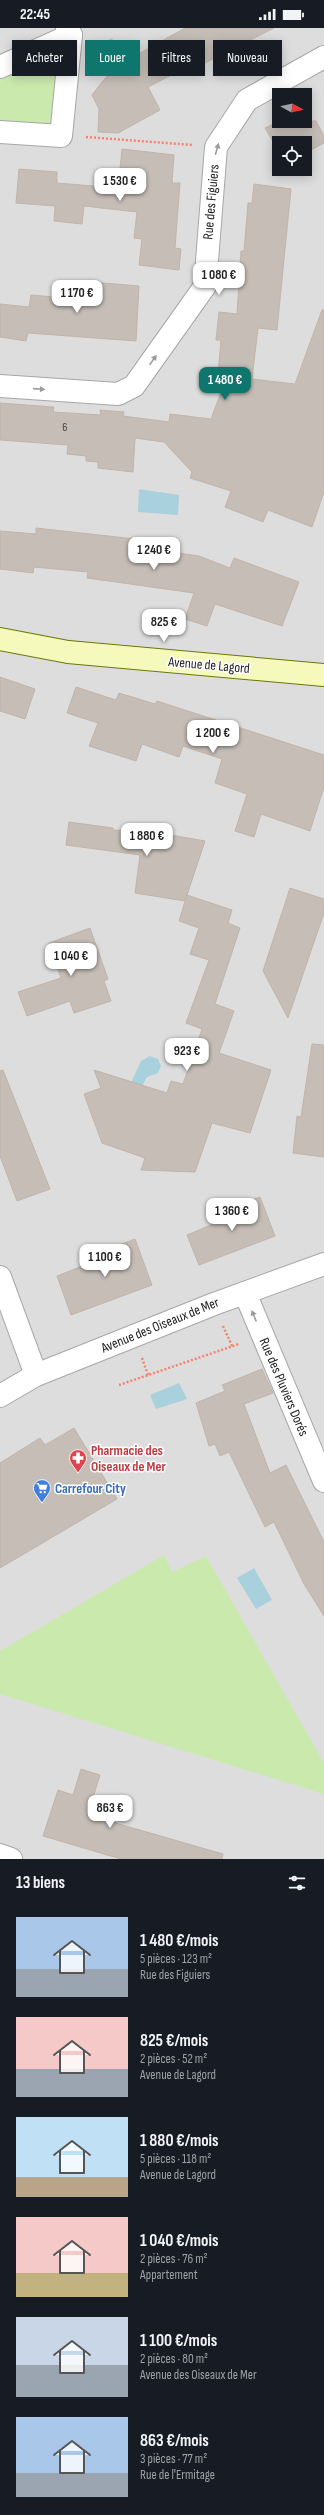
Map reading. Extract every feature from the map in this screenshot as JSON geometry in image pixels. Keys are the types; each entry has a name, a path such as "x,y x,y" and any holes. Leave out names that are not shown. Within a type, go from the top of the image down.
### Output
{"street":[{"path":"0,67 69,31"},
{"path":"0,132 61,136 69,31"},
{"name":"Rue des Figuiers","path":"0,386 118,394 134,386 204,286 216,147 247,100 324,57"},
{"name":"Avenue de Lagord","path":"0,640 68,652 324,675"},
{"name":"Avenue des Oiseaux de Mer","path":"0,1396 36,1375 245,1293 324,1264"},
{"path":"0,1277 36,1375"},
{"name":"Rue des Pluviers Dorés","path":"245,1293 324,1481"},
{"path":"0,1855 12,1859"}],"path":[{"path":"61,136 216,147"},
{"path":"119,1384 262,1336"}],"shaded area":[{"path":"0,28 324,28 324,1859 0,1859"}],"green space":[{"path":"71,35 71,40 60,40"},
{"path":"12,62 12,76 67,76 61,136 0,132 0,67"},
{"path":"164,1555 172,1572 206,1556 324,1763 324,1794 0,1694 0,1651"}],"water":[{"path":"139,489 179,495 178,515 138,512"},
{"path":"150,1056 158,1059 161,1066 158,1073 147,1077 140,1090 124,1098 141,1061"},
{"path":"179,1383 187,1399 156,1409 150,1395"},
{"path":"254,1568 272,1600 256,1609 237,1578"}],"building":[{"path":"185,28 274,28 250,40 213,40 213,59 205,63 205,40 163,40"},
{"path":"148,49 148,76 169,76 148,87 160,110 118,133 98,132 99,109 92,95 107,76 140,76 140,53"},
{"path":"312,121 316,121 324,136 324,143 312,149 312,136 272,136 272,140 265,128 272,125 272,128 312,128"},
{"path":"122,149 174,155 172,183 180,183 175,248 181,249 179,270 139,265 142,239 134,238 137,212 84,206 82,224 54,221 55,206 16,203 19,169 57,172 57,183 118,188"},
{"path":"254,184 291,189 277,330 258,328 252,379 295,384 322,310 324,310 324,492 312,527 268,510 263,522 225,507 231,491 190,478 192,472 164,442 135,438 133,472 98,468 98,462 86,461 86,456 67,454 68,445 0,440 0,403 54,407 53,412 101,415 100,410 124,412 123,416 169,422 170,414 211,419 227,376 218,375 221,340 216,340 219,312 237,314 241,251 244,251 248,203 252,203"},
{"path":"79,281 139,286 136,341 28,333 26,341 0,337 0,304 29,307 31,295 77,299"},
{"path":"36,528 144,540 144,548 199,556 230,568 234,558 299,582 282,626 215,604 207,626 185,619 194,593 87,578 88,572 34,567 33,573 0,569 0,531 36,534"},
{"path":"0,677 35,689 25,719 0,711"},
{"path":"76,687 116,700 119,693 155,704 157,701 324,755 324,787 310,831 261,814 254,837 235,831 247,794 215,783 222,759 183,746 179,757 142,744 136,761 89,746 98,723 67,713"},
{"path":"69,822 113,828 113,830 153,832 205,841 185,901 135,893 140,855 66,845"},
{"path":"290,888 324,899 324,913 288,1018 263,971"},
{"path":"187,895 232,910 228,923 240,928 215,1004 234,1011 219,1053 271,1070 250,1133 212,1123 195,1172 141,1170 145,1158 102,1143 84,1094 101,1088 94,1070 167,1093 171,1081 183,1084 202,1029 186,1023 209,960 190,954 199,928 179,921"},
{"path":"90,928 108,979 104,981 111,1001 74,1013 70,1001 27,1016 18,992 61,978 49,943"},
{"path":"312,1044 324,1045 324,1157 293,1153 297,1116 301,1117"},
{"path":"3,1070 50,1189 17,1201 0,1156 0,1071"},
{"path":"260,1197 275,1236 199,1265 187,1235 223,1220 220,1212"},
{"path":"135,1239 152,1285 71,1315 57,1276 85,1265 83,1259"},
{"path":"262,1369 273,1393 244,1404 270,1473 286,1465 324,1542 324,1616 304,1584 274,1522 265,1527 229,1452 220,1456 215,1444 209,1446 196,1403 225,1391 222,1385"},
{"path":"74,1428 117,1499 0,1568 0,1463 40,1438 45,1445"},
{"path":"81,1769 100,1775 92,1801 117,1808 112,1822 223,1854 222,1859 121,1859 43,1836 58,1790 73,1795"}],"place":[{"name":"Pharmacie des Oiseaux de Mer","path":"78,1473"},
{"name":"Carrefour City","path":"42,1503"}]}
